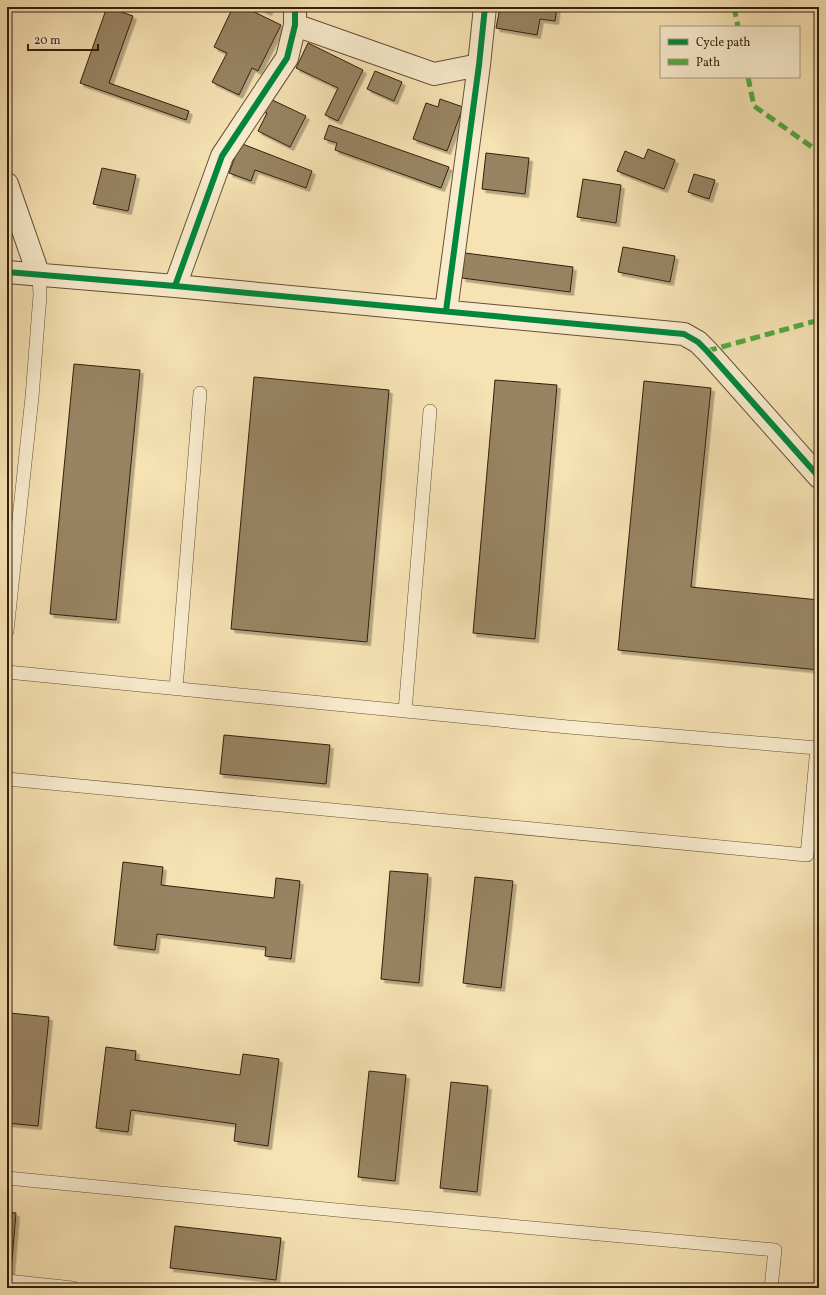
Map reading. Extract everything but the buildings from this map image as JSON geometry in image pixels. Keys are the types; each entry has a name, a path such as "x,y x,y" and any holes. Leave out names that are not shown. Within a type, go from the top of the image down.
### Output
{"street":[{"path":"446,311 479,65 485,7"},
{"path":"175,286 222,156 287,58 295,16 434,74 479,65"},
{"path":"7,184 39,276"},
{"path":"7,272 39,276 175,286 684,334 703,346 819,477"}],"lane":[{"path":"7,631 32,397 40,295 39,276"},
{"path":"176,688 200,393"},
{"path":"405,710 430,411"},
{"path":"7,672 568,727 817,748 807,855 7,779"},
{"path":"7,1178 775,1250 771,1288"},
{"path":"7,1281 74,1288"}],"marked path":[{"path":"734,7 738,26"},
{"path":"748,78 754,106 819,152"},
{"path":"707,351 819,320"}],"cycle path":[{"path":"175,286 222,156 287,58 295,25 295,7"},
{"path":"446,311 479,65 485,7"},
{"path":"7,272 175,286 684,334 698,342 707,351 819,477"}]}
